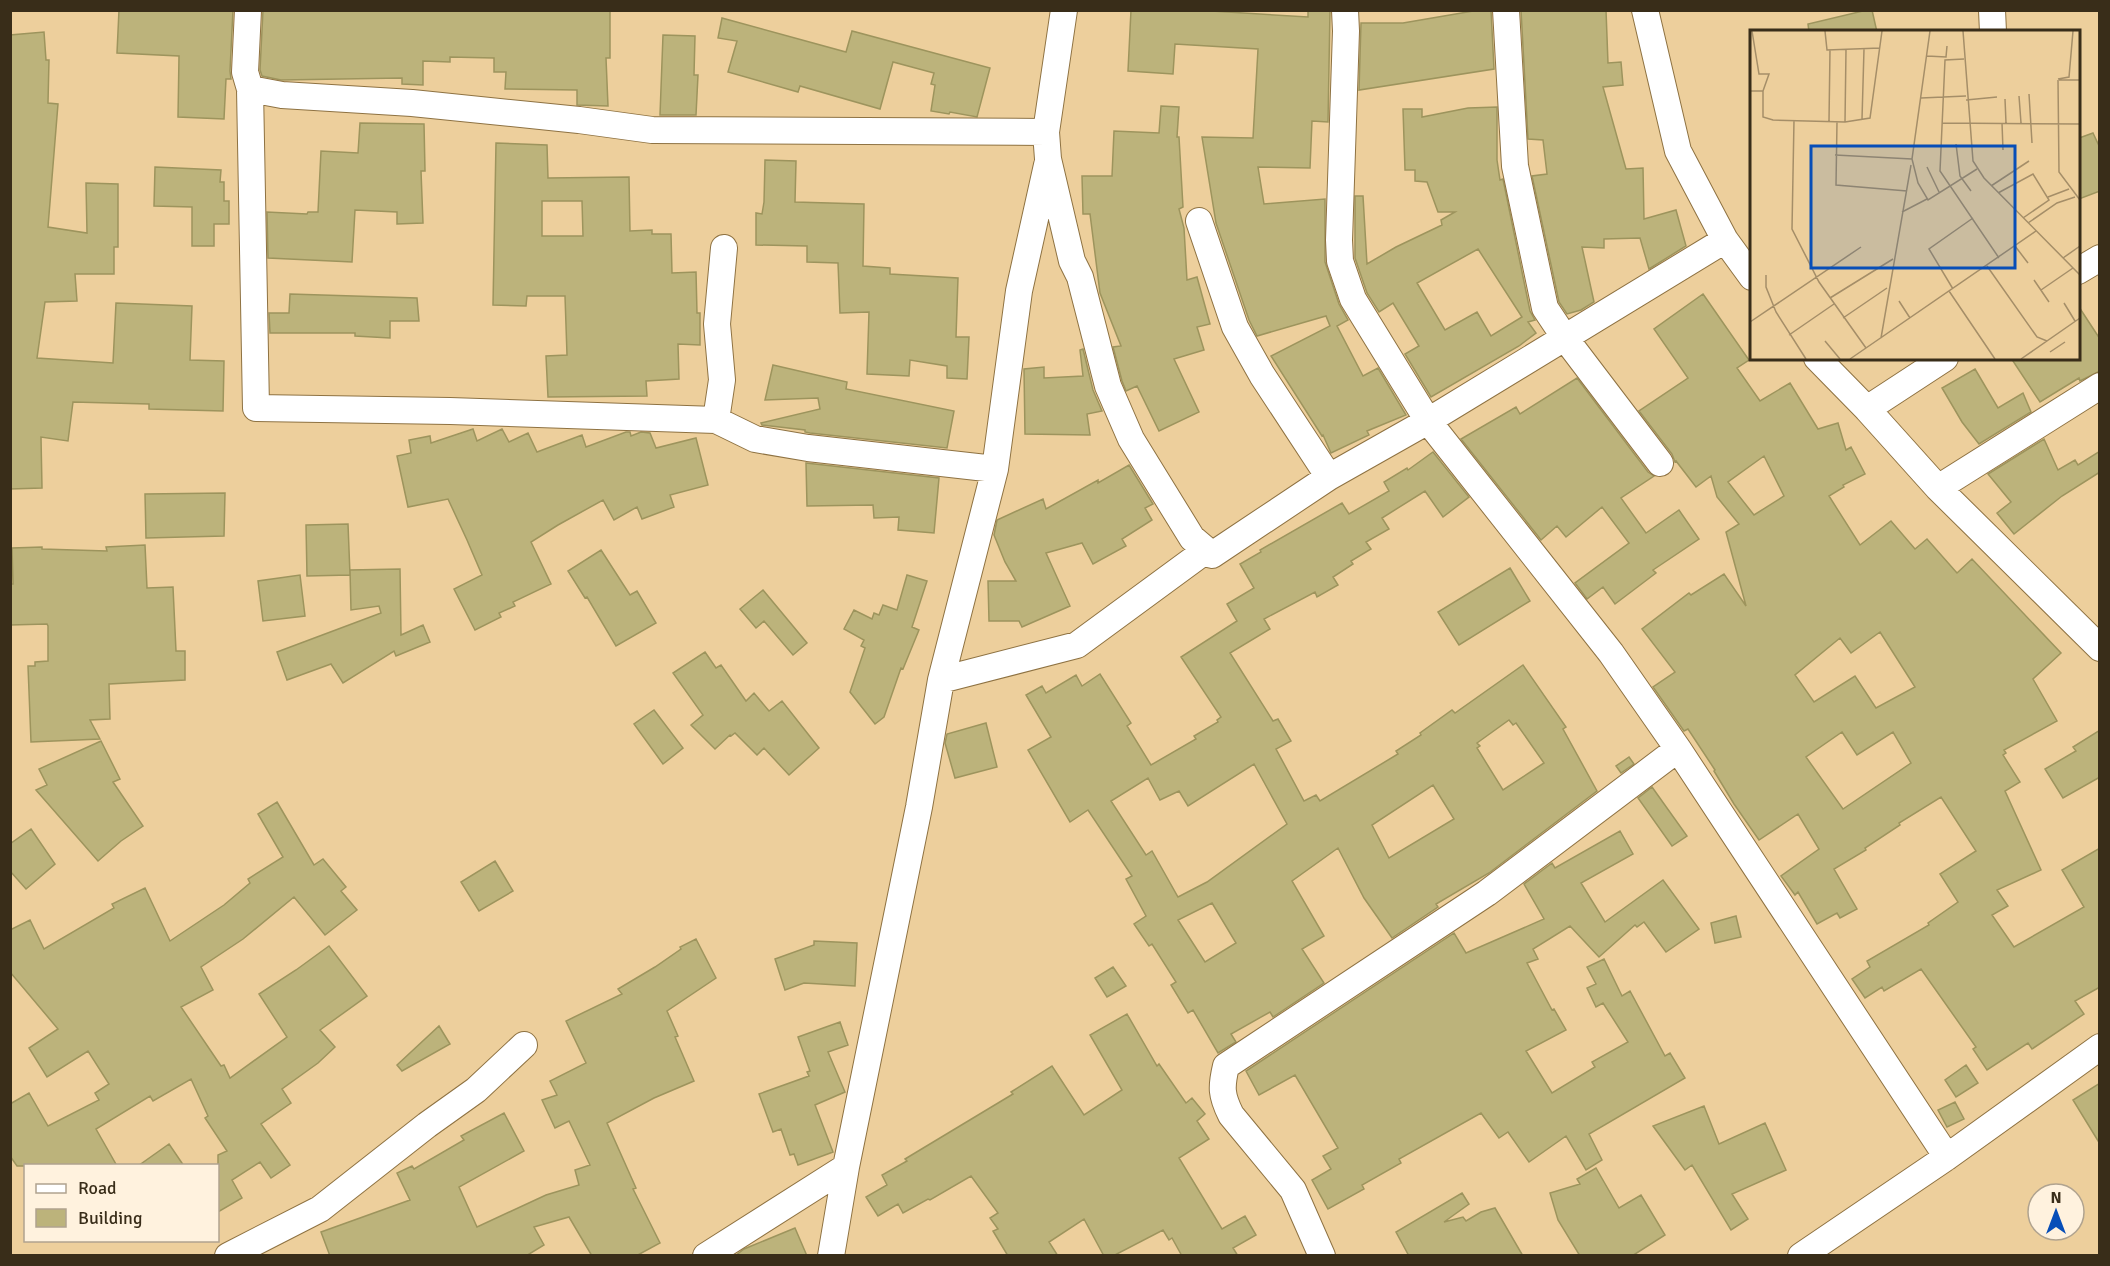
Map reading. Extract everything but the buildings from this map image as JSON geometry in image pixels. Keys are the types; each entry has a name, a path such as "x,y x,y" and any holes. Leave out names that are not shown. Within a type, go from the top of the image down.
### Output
{"street":[{"path":"248,10 245,72 250,89 256,408 717,420 755,439 808,448 995,469"},
{"path":"1064,10 1046,132 1048,159 1072,261 1080,277 1108,386 1131,439 1192,538 1212,555 1329,477 1428,422 1725,240"},
{"path":"1345,10 1339,190 1340,261 1353,299 1428,422 1611,653 1678,748 1947,1157"},
{"path":"1506,10 1515,166 1545,308 1660,464"},
{"path":"1645,10 1678,151 1725,240 1750,274"},
{"path":"1992,10 1993,30"},
{"path":"250,89 282,95 412,103 652,129 1046,132"},
{"path":"831,1256 846,1167 917,818 941,681 995,469 1019,291 1048,159"},
{"path":"1199,221 1235,327 1262,375 1329,477"},
{"path":"717,420 722,380 717,324 724,248"},
{"path":"2080,270 2100,258"},
{"path":"1819,360 1867,409 1938,488 2100,648"},
{"path":"1867,409 1942,360"},
{"path":"1938,488 2100,386"},
{"path":"941,681 1077,645 1205,551"},
{"path":"1322,1256 1293,1190 1231,1115 1221,1087 1226,1066 1487,893 1678,748"},
{"path":"228,1256 320,1209 427,1125 476,1090 524,1045"},
{"path":"1801,1256 1827,1248 1947,1157 2100,1047"},
{"path":"706,1256 846,1167"}]}
